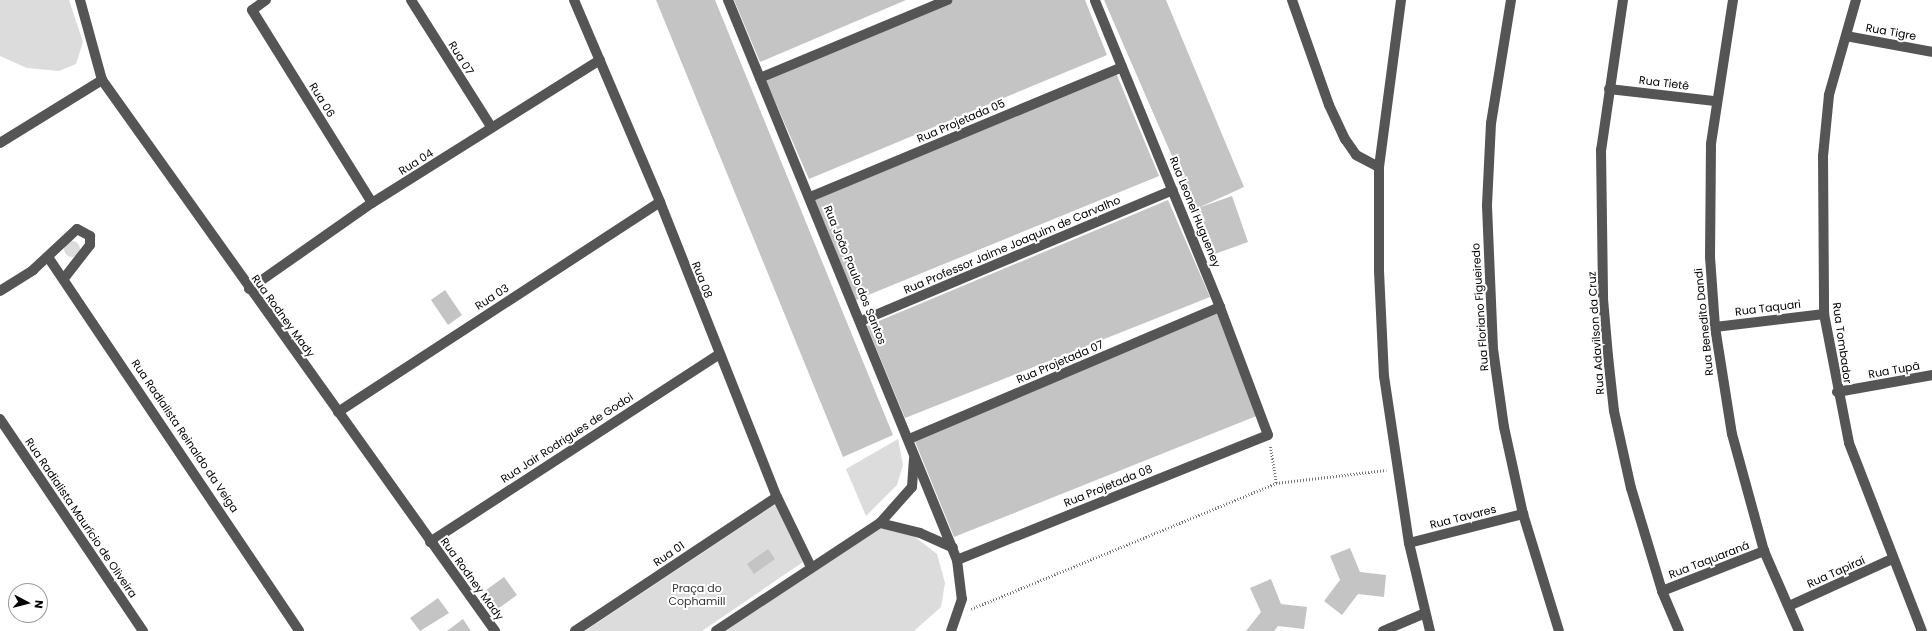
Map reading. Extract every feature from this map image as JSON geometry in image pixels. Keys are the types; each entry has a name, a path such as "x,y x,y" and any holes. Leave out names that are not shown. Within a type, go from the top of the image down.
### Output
{"street":[{"name":"Rua Rodney Mady","path":"80,0 102,80 249,290 495,631"},
{"name":"Rua 06","path":"266,0 252,10 372,203"},
{"name":"Rua 07","path":"410,0 492,128"},
{"name":"Rua 08","path":"574,0 660,202 718,355 777,497 811,567"},
{"name":"Rua João Paulo dos Santos","path":"728,0 953,548 957,560 962,599 959,614 951,631"},
{"path":"760,78 946,0"},
{"name":"Rua Leonel Hugueney","path":"1095,0 1220,307 1268,435"},
{"path":"1292,0 1329,105 1345,139 1356,155 1379,167"},
{"path":"1401,0 1379,167 1384,376 1409,543 1423,614 1430,631"},
{"name":"Rua Floriano Figueiredo","path":"1511,0 1491,122 1488,279 1492,349 1504,427 1523,514 1559,631"},
{"name":"Rua Adavilson da Cruz","path":"1623,0 1601,150 1603,299 1608,356 1614,411 1631,488 1662,591 1679,631"},
{"name":"Rua Benedito Dandi","path":"1733,0 1715,101 1709,201 1715,326 1732,434 1764,551 1799,631"},
{"name":"Rua Tombador","path":"1856,0 1829,95 1823,156 1824,314 1837,392 1856,464 1892,559 1922,631"},
{"name":"Rua Tigre","path":"1846,36 1932,52"},
{"name":"Rua 04","path":"249,290 372,203 600,60"},
{"name":"Rua Projetada 05","path":"810,197 1122,67"},
{"path":"0,143 102,80"},
{"name":"Rua Tietê","path":"1609,89 1715,101"},
{"name":"Rua Professor Jaime Joaquim de Carvalho","path":"861,321 1173,190"},
{"name":"Rua 03","path":"338,412 660,202"},
{"path":"0,291 48,257 77,229 90,236 90,245 65,277"},
{"name":"Rua Radialista Reinaldo da Veiga","path":"48,257 65,277 300,631"},
{"name":"Rua Projetada 07","path":"909,439 1220,307"},
{"name":"Rua Taquari","path":"1715,326 1824,314"},
{"name":"Rua Jair Rodrigues de Godoi","path":"430,542 718,355"},
{"name":"Rua Tupã","path":"1837,392 1932,375"},
{"name":"Rua Radialista Maurício de Oliveira","path":"0,419 143,631"},
{"name":"Rua Projetada 08","path":"957,560 1268,435"},
{"path":"716,631 811,567 880,523 912,487 914,451"},
{"name":"Rua 01","path":"575,631 777,497"},
{"name":"Rua Tavares","path":"1409,543 1523,514"},
{"path":"880,523 920,532 953,548"},
{"name":"Rua Taquaraná","path":"1662,591 1764,551"},
{"name":"Rua Tapiraí","path":"1789,606 1892,559"},
{"path":"1383,631 1423,614"}],"path":[{"path":"1268,435 1276,483"},
{"path":"959,614 1276,483 1372,469 1398,470"}],"green space":[{"path":"0,0 69,0 83,42 76,64 59,71 27,68 0,56"},
{"path":"72,241 78,243 80,249 78,255 72,257 66,255 64,249 66,243"},
{"path":"898,439 903,465 897,485 866,516 846,469"},
{"name":"Praça do Cophamill","path":"776,504 803,562 702,631 585,631"},
{"path":"882,528 910,533 937,554 945,583 941,607 914,631 721,631 855,542"}],"building":[{"path":"656,0 715,0 893,435 843,457"},
{"path":"734,0 906,0 760,62"},
{"path":"953,0 1085,0 1107,55 809,179 766,81"},
{"path":"1104,0 1166,0 1244,187 1198,208 1232,196 1248,242 1212,255 1195,209"},
{"path":"1116,73 1159,176 856,300 815,200"},
{"path":"1168,200 1210,297 905,418 867,326"},
{"path":"445,290 462,315 448,325 431,300"},
{"path":"1219,313 1259,415 954,537 914,439"},
{"path":"1350,548 1360,572 1386,575 1384,597 1358,594 1342,615 1324,601 1340,580 1330,556"},
{"path":"768,549 775,559 754,574 747,564"},
{"path":"504,577 517,595 495,611 482,593"},
{"path":"1271,579 1281,604 1307,607 1304,629 1278,626 1274,631 1246,631 1261,612 1250,588"},
{"path":"438,598 449,613 420,631 410,618"},
{"path":"463,619 471,631 447,631"}]}
